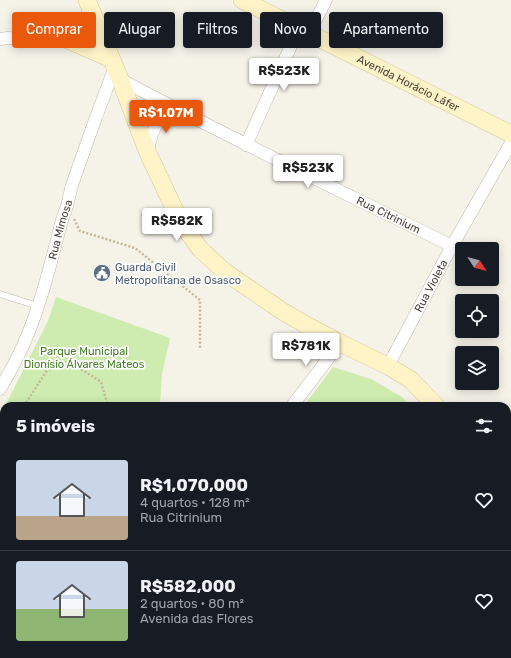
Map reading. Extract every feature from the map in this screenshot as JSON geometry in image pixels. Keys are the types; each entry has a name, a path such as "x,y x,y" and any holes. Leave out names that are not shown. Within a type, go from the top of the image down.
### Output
{"main road":[{"name":"Avenida Horácio Láfer","path":"242,0 266,12"},
{"path":"88,5 115,68 148,153 179,219 200,249 225,272 282,311 340,343 388,366 411,380 432,402"},
{"name":"Avenida Horácio Láfer","path":"321,39 511,134"},
{"path":"81,48 115,68"}],"street":[{"path":"317,12 326,0"},
{"path":"0,39 12,39"},
{"path":"246,145 295,48"},
{"name":"Rua Citrinium","path":"115,68 175,109 452,246"},
{"name":"Rua Mimosa","path":"0,389 13,367 28,335 38,306 62,220 68,206 72,185 115,68"},
{"path":"148,153 150,140 157,124 175,109"},
{"name":"Rua Violeta","path":"388,366 452,246 511,143"},
{"path":"295,402 340,343"}],"lane":[{"path":"0,294 38,306"}],"path":[{"path":"68,206 80,231 135,248 200,300 200,348"},
{"path":"27,402 46,372 54,365 65,363 75,365 101,382 107,402"}],"green space":[{"name":"Parque Municipal Dionísio Álvares Mateos","path":"56,297 170,338 162,374 160,402 7,402 48,321"},
{"path":"333,367 371,379 402,397 407,402 307,402"}],"place":[{"name":"Guarda Civil Metropolitana de Osasco","path":"102,273"}]}
